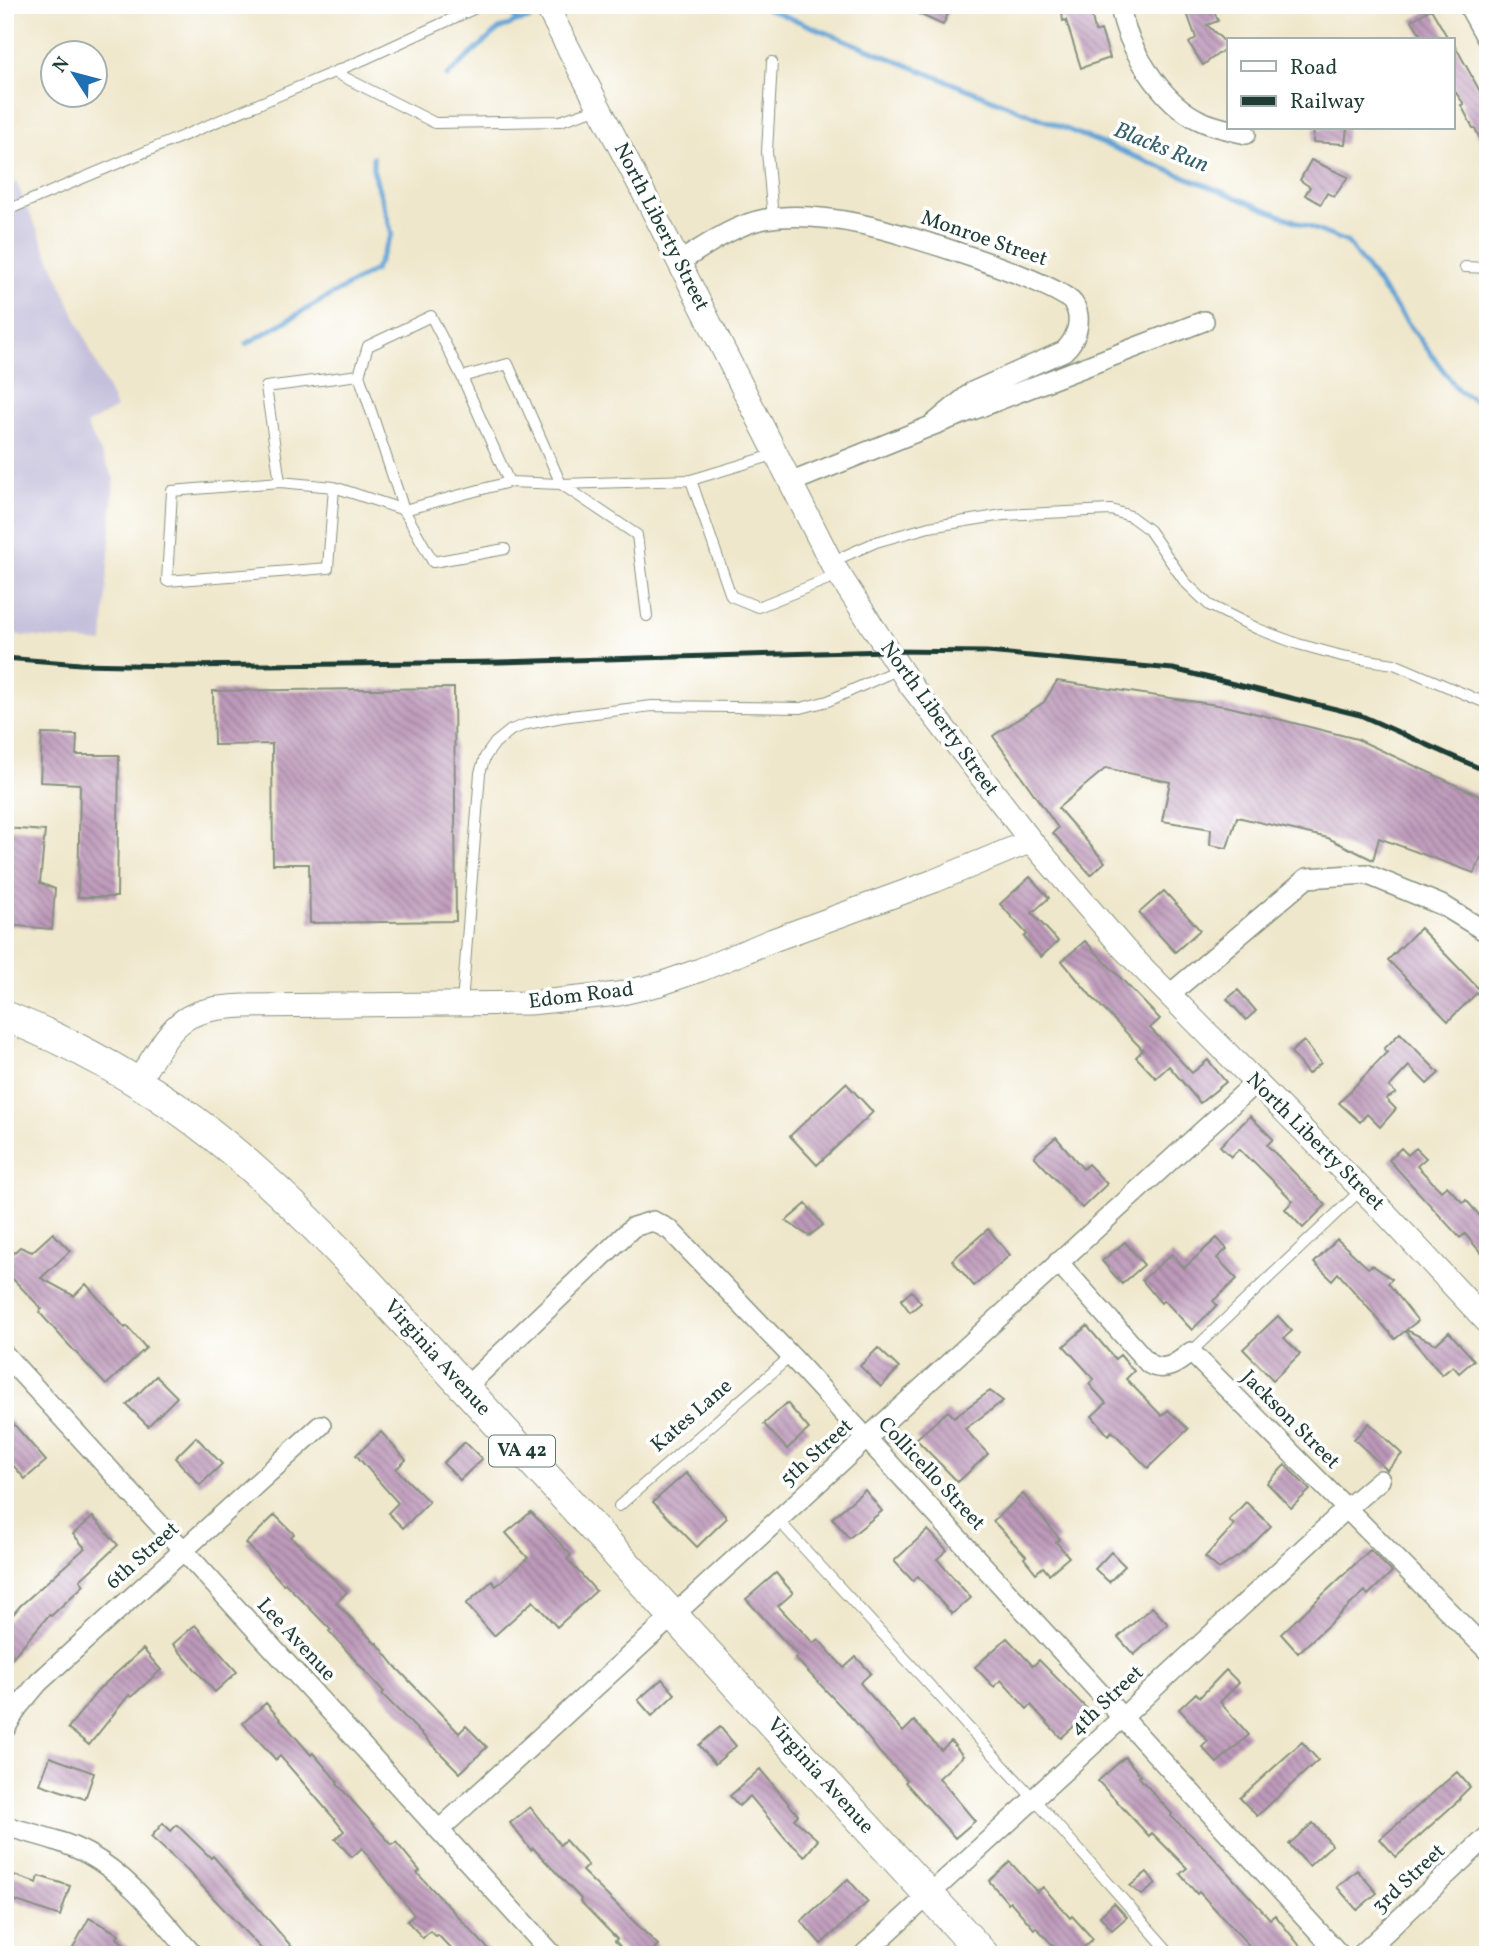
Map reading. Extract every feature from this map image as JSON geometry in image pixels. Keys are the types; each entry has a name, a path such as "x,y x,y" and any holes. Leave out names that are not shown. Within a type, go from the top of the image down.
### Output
{"main road":[{"name":"Virginia Avenue","path":"5,1016 88,1052 138,1081 219,1138 280,1192 355,1268 984,1955"}],"street":[{"name":"North Liberty Street","path":"546,5 834,568 900,669 1031,841 1124,949 1362,1189 1488,1323"},
{"path":"1120,5 1137,54 1166,96 1199,120 1227,128"},
{"path":"1468,5 1488,41"},
{"path":"1233,130 1246,134"},
{"name":"Monroe Street","path":"679,262 739,227 773,218 838,220 887,230 969,256 1052,288 1072,302 1077,313 1077,331 1063,351 972,392 931,426"},
{"name":"Monroe Street","path":"792,482 1204,321"},
{"name":"Edom Road","path":"138,1081 174,1027 188,1016 208,1008 462,1005 563,1001 618,994 660,984 934,881 1031,841"},
{"path":"1170,995 1307,878 1366,874 1444,906 1488,933"},
{"name":"5th Street","path":"439,1830 1256,1082"},
{"name":"Collicello Street","path":"464,1389 633,1227 653,1221 670,1230 867,1438 1340,1955"},
{"path":"1058,1262 1149,1364 1165,1368 1191,1352"},
{"name":"Jackson Street","path":"1191,1352 1488,1651"},
{"name":"Lee Avenue","path":"5,1355 554,1955"},
{"name":"6th Street","path":"5,1729 35,1686 321,1425"},
{"name":"4th Street","path":"863,1955 1380,1480"},
{"path":"5,1826 71,1846 100,1861 127,1882 193,1955"},
{"name":"3rd Street","path":"1361,1955 1488,1836"}],"lane":[{"path":"5,211 334,72 482,5"},
{"path":"772,62 766,152 773,218"},
{"path":"334,72 435,123 560,121 599,108"},
{"path":"1465,267 1488,268"},
{"path":"505,549 433,562 404,510 359,376 368,346 431,316 462,377 509,482"},
{"path":"462,377 508,364 561,484 637,535 647,616"},
{"path":"280,482 266,387 359,376"},
{"path":"334,487 328,568 167,581 172,491 280,482 334,487 404,510 509,482 561,484 691,480 777,454"},
{"path":"691,480 731,596 758,607 834,568 876,542 929,527 1003,515 1111,510 1130,516 1149,530 1185,582 1209,606 1298,644 1342,656 1384,661 1404,667 1488,704"},
{"path":"462,1005 480,773 491,748 505,734 538,721 652,706 801,708 828,701 900,669"},
{"path":"1191,1352 1362,1189"},
{"name":"Kates Lane","path":"619,1506 791,1356"},
{"path":"778,1520 1034,1799 1172,1955"}],"shaded area":[{"path":"16,182 116,408 86,425 114,478 103,643 5,634 5,186"}],"building":[{"path":"899,5 952,5 943,25"},
{"path":"1061,5 1090,5 1095,32 1101,30 1110,58 1081,68 1066,20 1063,21"},
{"path":"1184,5 1212,5 1218,21 1207,25 1227,44 1227,47 1203,65 1189,43 1196,38"},
{"path":"1431,9 1448,38 1423,38 1412,20"},
{"path":"1454,44 1488,106 1488,157 1461,105 1464,104 1454,90"},
{"path":"1314,130 1347,130 1345,144 1313,142"},
{"path":"1311,160 1348,177 1334,197 1327,193 1321,204 1305,195 1310,187 1300,180"},
{"path":"1057,681 1230,707 1357,739 1488,800 1488,842 1474,873 1379,838 1373,860 1328,838 1237,817 1227,848 1210,845 1211,829 1162,821 1170,782 1106,768 1058,808 1105,862 1091,875 1053,833 1058,828 993,736 1044,702"},
{"path":"454,688 456,921 310,923 309,864 273,864 272,744 214,745 213,691"},
{"path":"42,734 77,735 76,755 119,755 117,897 78,897 80,784 40,782"},
{"path":"5,828 45,831 40,883 55,889 52,929 5,925"},
{"path":"1030,877 1049,898 1032,913 1058,941 1041,957 1024,937 1027,934 1000,904"},
{"path":"1164,891 1200,930 1175,952 1139,913"},
{"path":"1420,928 1480,990 1448,1021 1388,960"},
{"path":"1085,941 1160,1019 1150,1028 1192,1073 1208,1060 1226,1082 1200,1103 1169,1066 1156,1078 1136,1057 1143,1050 1091,996 1062,961"},
{"path":"1238,990 1256,1011 1246,1020 1227,999"},
{"path":"1400,1033 1439,1073 1427,1084 1409,1066 1389,1087 1396,1093 1386,1099 1396,1109 1380,1127 1367,1114 1360,1122 1339,1103 1387,1052 1384,1049"},
{"path":"1304,1041 1321,1063 1308,1074 1291,1052"},
{"path":"846,1083 873,1112 817,1165 790,1136"},
{"path":"1250,1116 1273,1139 1267,1145 1326,1205 1303,1228 1285,1209 1293,1201 1252,1160 1239,1149 1231,1157 1220,1146"},
{"path":"1056,1137 1083,1169 1088,1164 1107,1184 1082,1208 1034,1156"},
{"path":"1401,1148 1408,1155 1416,1148 1426,1158 1417,1166 1441,1191 1447,1186 1463,1203 1466,1200 1488,1225 1488,1261 1465,1234 1460,1238 1389,1160"},
{"path":"806,1204 823,1225 809,1236 786,1221"},
{"path":"988,1229 1010,1255 974,1286 952,1260"},
{"path":"53,1233 70,1251 41,1278 74,1296 86,1284 146,1348 106,1385 39,1312 42,1309 5,1271 5,1261 20,1247 32,1252"},
{"path":"1217,1238 1227,1249 1217,1258 1237,1279 1213,1301 1217,1305 1192,1330 1164,1300 1161,1303 1142,1280 1172,1254 1184,1268"},
{"path":"1337,1239 1368,1268 1372,1265 1392,1279 1388,1283 1418,1321 1406,1330 1436,1344 1449,1332 1474,1360 1459,1373 1453,1366 1442,1375 1405,1331 1395,1339 1338,1273 1332,1280 1314,1263"},
{"path":"1125,1242 1144,1265 1122,1284 1102,1261"},
{"path":"912,1291 921,1303 910,1312 901,1300"},
{"path":"1278,1316 1292,1331 1284,1338 1300,1354 1273,1380 1243,1349"},
{"path":"1087,1326 1115,1359 1120,1355 1134,1371 1126,1379 1162,1416 1168,1410 1188,1429 1148,1468 1112,1431 1108,1435 1092,1416 1106,1403 1089,1384 1094,1379 1064,1346"},
{"path":"878,1348 899,1368 881,1387 860,1366"},
{"path":"156,1376 177,1397 148,1426 127,1405"},
{"path":"990,1391 1003,1401 965,1429 988,1454 958,1482 916,1439 948,1411 954,1417"},
{"path":"787,1403 809,1429 787,1449 764,1424"},
{"path":"5,1414 46,1461 25,1479 5,1456"},
{"path":"1369,1423 1402,1454 1387,1470 1354,1439"},
{"path":"381,1432 406,1460 396,1469 429,1502 403,1528 388,1513 398,1503 356,1455"},
{"path":"196,1437 222,1464 200,1485 175,1458"},
{"path":"465,1442 482,1459 460,1480 443,1463"},
{"path":"1285,1465 1310,1490 1291,1508 1267,1483"},
{"path":"686,1473 727,1518 697,1547 653,1502"},
{"path":"865,1490 882,1511 849,1538 832,1518"},
{"path":"1023,1494 1060,1539 1056,1542 1069,1557 1049,1574 1043,1567 1036,1573 1024,1558 1026,1556 993,1521"},
{"path":"1246,1502 1271,1526 1246,1551 1219,1569 1205,1557 1234,1525 1229,1520"},
{"path":"531,1512 571,1555 567,1559 596,1591 557,1627 533,1601 494,1636 466,1604 492,1581 496,1586 528,1558 506,1533"},
{"path":"275,1515 294,1534 291,1537 347,1592 336,1603 377,1643 396,1667 459,1733 466,1726 487,1747 460,1773 382,1694 384,1692 329,1631 331,1630 285,1583 283,1584 246,1543"},
{"path":"93,1517 118,1545 80,1580 84,1585 49,1615 5,1666 5,1624 20,1606 85,1548 73,1534"},
{"path":"928,1530 947,1550 937,1559 971,1598 952,1614 918,1576 913,1581 894,1561"},
{"path":"1370,1550 1392,1572 1368,1595 1365,1591 1298,1653 1281,1634"},
{"path":"1111,1552 1125,1566 1109,1582 1095,1569"},
{"path":"776,1573 793,1593 778,1606 813,1643 818,1639 844,1668 856,1657 871,1673 860,1683 903,1732 914,1721 941,1750 951,1741 963,1756 939,1778 975,1821 955,1838 746,1599"},
{"path":"1152,1607 1168,1624 1134,1655 1118,1637"},
{"path":"195,1625 237,1672 215,1692 173,1644"},
{"path":"1007,1638 1033,1666 1039,1660 1090,1712 1061,1738 1031,1705 1027,1709 1001,1680 994,1687 975,1667"},
{"path":"143,1649 161,1670 131,1697 129,1695 89,1745 68,1728 100,1688"},
{"path":"1226,1670 1239,1683 1220,1702 1249,1735 1217,1763 1202,1747 1208,1741 1179,1709 1196,1693 1200,1697"},
{"path":"662,1679 675,1694 652,1716 638,1700"},
{"path":"266,1703 392,1845 396,1842 420,1871 417,1873 494,1955 457,1955 438,1935 430,1931 423,1938 407,1921 414,1915 362,1848 352,1857 335,1839 344,1831 332,1816 280,1756 276,1760 243,1723"},
{"path":"720,1727 736,1746 715,1764 699,1745"},
{"path":"1302,1742 1318,1760 1257,1816 1240,1798"},
{"path":"50,1757 94,1773 85,1799 40,1784"},
{"path":"1125,1757 1171,1816 1206,1849 1270,1919 1275,1915 1307,1955 1258,1955 1199,1892 1197,1894 1180,1874 1187,1868 1152,1833 1149,1836 1098,1781"},
{"path":"760,1769 798,1815 794,1819 818,1840 805,1856 786,1839 750,1796 739,1806 730,1796"},
{"path":"1457,1772 1470,1787 1396,1857 1380,1839"},
{"path":"530,1807 560,1845 565,1840 588,1865 582,1871 658,1945 648,1955 628,1955 581,1899 533,1848 531,1850 510,1823"},
{"path":"163,1823 171,1831 177,1825 211,1858 213,1856 299,1955 267,1955 186,1869 151,1837"},
{"path":"1313,1823 1332,1845 1309,1866 1289,1844"},
{"path":"1010,1862 1037,1892 1043,1887 1093,1939 1075,1955 1062,1955 989,1881"},
{"path":"1357,1870 1377,1893 1357,1910 1337,1887"},
{"path":"5,1872 37,1883 39,1876 70,1886 60,1916 5,1897"},
{"path":"1147,1872 1156,1884 1142,1895 1130,1886"},
{"path":"848,1879 868,1902 821,1944 801,1921"},
{"path":"1114,1903 1127,1917 1112,1930 1100,1916"},
{"path":"89,1918 119,1934 117,1938 136,1955 69,1955"}],"waterway":[{"name":"Blacks Run","path":"758,5 1347,242 1458,390 1488,409"},
{"name":"Blacks Run","path":"509,12 519,21 530,19"},
{"path":"447,76 499,29 519,21"},
{"path":"246,344 375,270 392,234 373,169 373,157"}],"railway":[{"path":"5,658 80,664 177,666 499,662 888,651 987,652 1173,669 1360,715 1488,772"}]}
